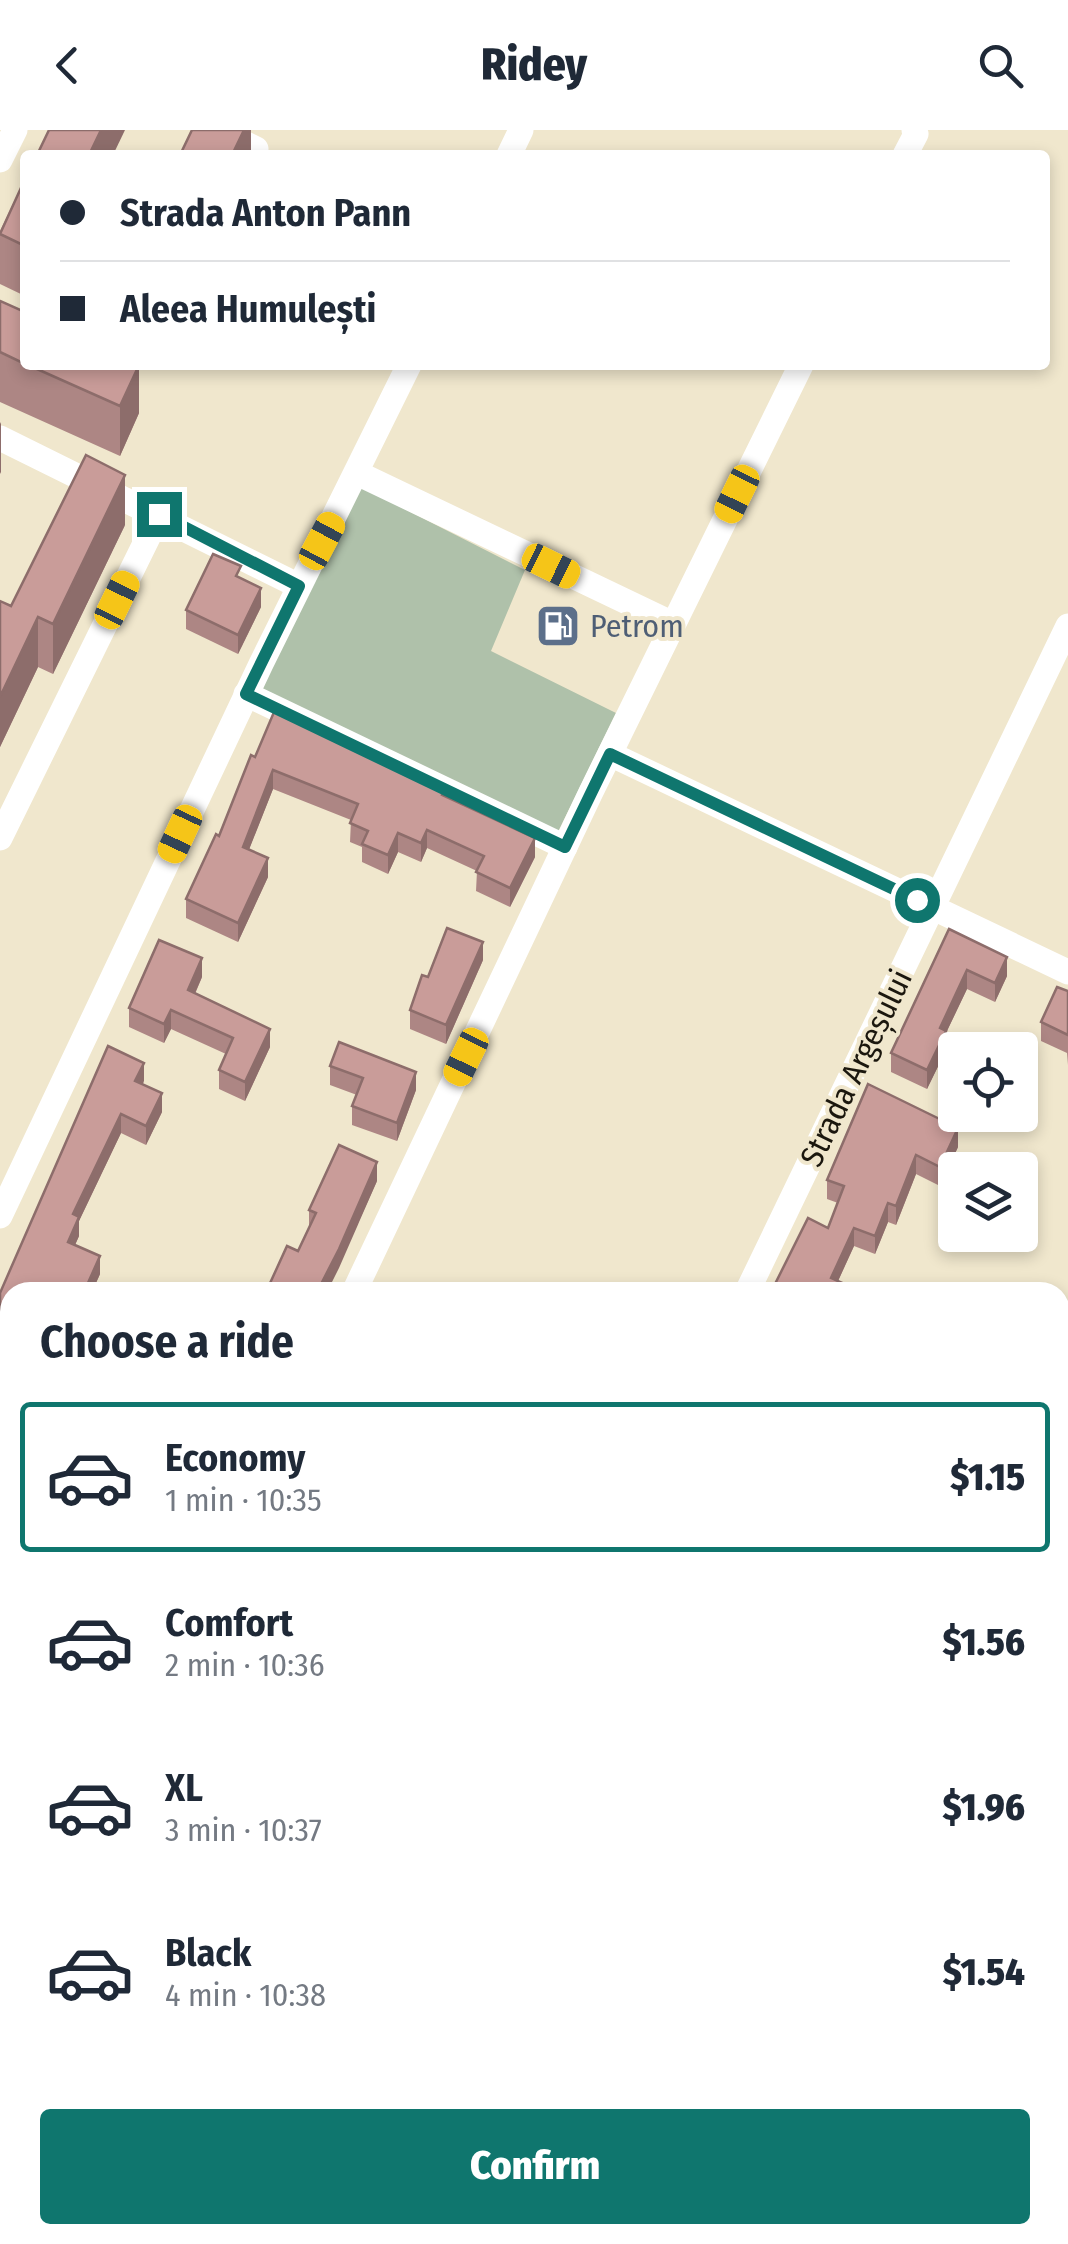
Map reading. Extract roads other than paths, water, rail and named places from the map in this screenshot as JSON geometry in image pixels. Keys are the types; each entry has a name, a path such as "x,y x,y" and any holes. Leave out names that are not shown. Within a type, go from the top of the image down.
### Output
{"street":[{"path":"0,160 15,130"},
{"path":"218,130 256,149"},
{"path":"0,1216 246,694 407,370"},
{"path":"359,1282 565,847 799,370"},
{"path":"0,438 299,586"},
{"path":"357,472 673,624"},
{"path":"0,838 159,514"},
{"name":"Strada Argeșului","path":"751,1282 1068,626"},
{"path":"246,694 565,847"},
{"path":"610,754 1068,972"}],"place":[{"name":"Petrom","path":"558,626"}]}
